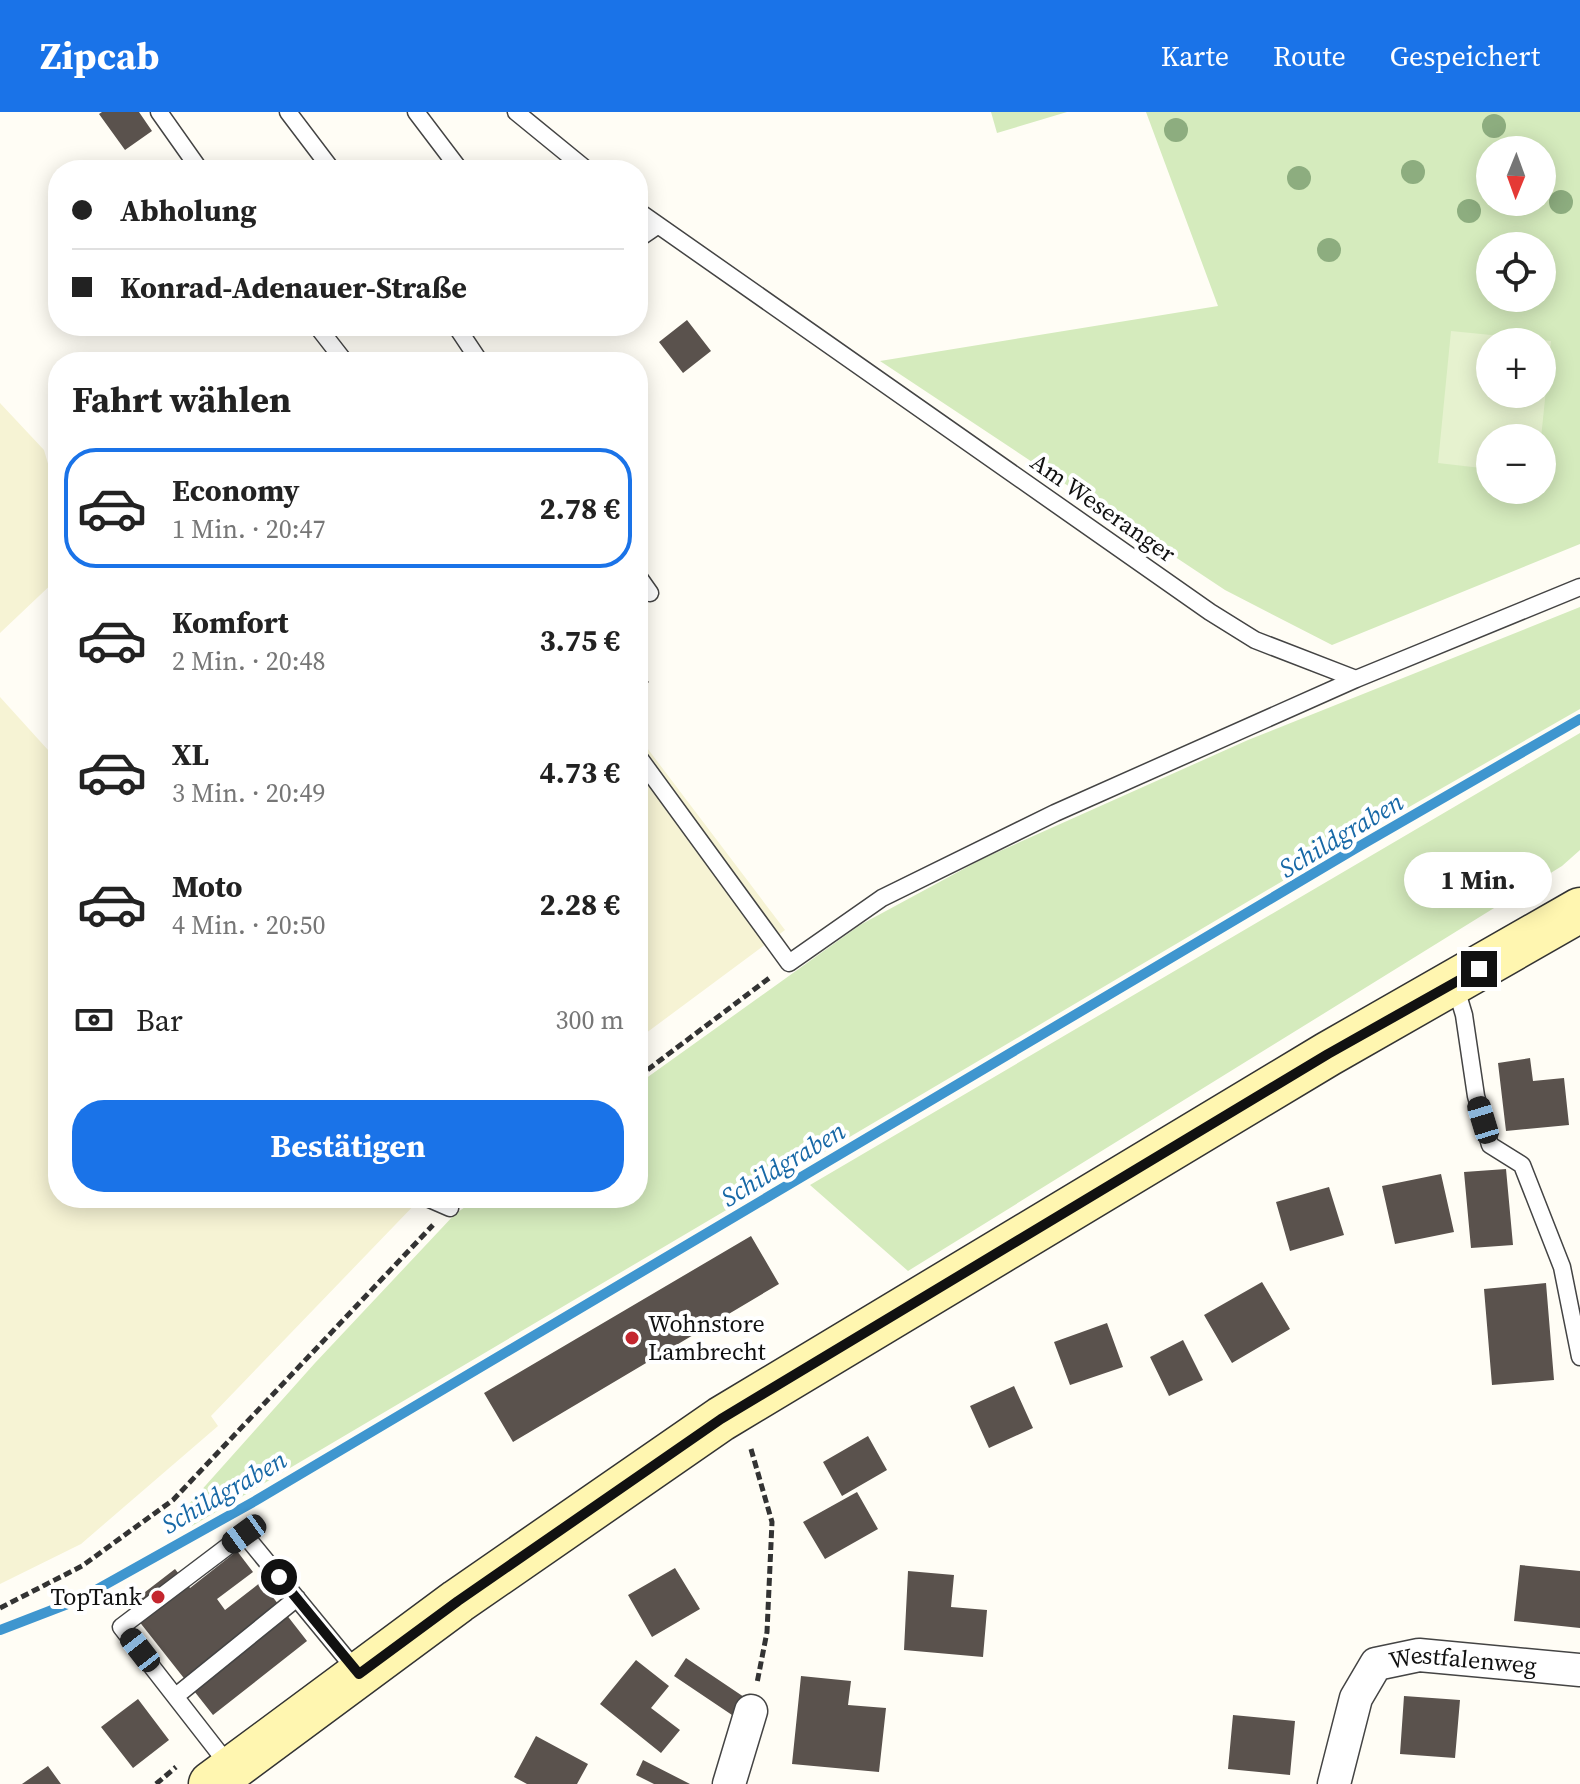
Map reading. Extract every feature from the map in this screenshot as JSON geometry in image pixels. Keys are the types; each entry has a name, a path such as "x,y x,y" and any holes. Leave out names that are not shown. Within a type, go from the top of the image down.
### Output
{"main road":[{"path":"229,1779 359,1674 471,1592 721,1419 1328,1054 1580,910"}],"street":[{"name":"Westfalenweg","path":"1334,1784 1356,1698 1376,1664 1419,1655 1580,1670"},
{"path":"729,1784 751,1711"}],"lane":[{"path":"159,112 193,160"},
{"path":"288,112 324,160"},
{"path":"416,112 452,160"},
{"path":"516,112 575,160"},
{"name":"Am Weseranger","path":"648,219 1210,612 1255,640 1356,679"},
{"path":"648,232 657,226"},
{"path":"325,336 337,352"},
{"path":"648,770 789,963 882,898 1055,813 1356,679 1580,587"},
{"path":"1454,984 1464,1015 1476,1096 1490,1145 1522,1165 1562,1267 1580,1357"},
{"path":"229,1779 176,1696 121,1627 244,1534 359,1674"},
{"path":"176,1696 297,1598"}],"path":[{"path":"648,1069 789,963"},
{"path":"0,1608 82,1566 173,1500 450,1208"},
{"path":"739,1457 751,1449 772,1522 767,1632 751,1711"}],"shaded area":[{"path":"0,403 44,450 48,464 48,587 0,633"},
{"path":"0,697 48,750 48,1208 411,1208 211,1416 218,1426 81,1544 0,1584"},
{"path":"648,749 785,930 648,1032"}],"green space":[{"path":"991,112 1067,112 997,133"},
{"path":"1146,112 1580,112 1580,544 1332,645 1225,590 880,361 1218,306"},
{"path":"1451,331 1476,334 1476,408 1544,408 1542,424 1476,424 1476,467 1438,463"},
{"path":"1580,607 1580,709 1362,834 192,1526 181,1513 315,1363 455,1214 464,1208 648,1208 648,1077 860,925 982,859 1248,740"},
{"path":"1580,733 1580,850 1562,866 908,1271 810,1185"}],"building":[{"path":"139,112 152,131 125,150 99,114"},
{"path":"687,320 711,351 683,373 659,342"},
{"path":"1530,1058 1533,1081 1564,1078 1569,1125 1506,1131 1498,1063"},
{"path":"1506,1169 1513,1245 1471,1248 1464,1172"},
{"path":"1441,1174 1454,1232 1395,1244 1382,1186"},
{"path":"1329,1187 1344,1235 1290,1251 1276,1202"},
{"path":"751,1236 779,1284 513,1442 484,1393"},
{"path":"1262,1282 1290,1329 1232,1363 1204,1315"},
{"path":"1546,1283 1554,1380 1492,1385 1484,1289"},
{"path":"1107,1323 1123,1367 1070,1385 1054,1342"},
{"path":"1183,1340 1203,1380 1169,1396 1150,1357"},
{"path":"1014,1386 1033,1428 989,1448 970,1406"},
{"path":"868,1436 887,1470 842,1496 823,1462"},
{"path":"857,1492 878,1529 825,1559 803,1522"},
{"path":"237,1551 253,1572 217,1599 225,1610 261,1582 307,1641 213,1715 127,1606 175,1569 190,1588"},
{"path":"1520,1565 1580,1571 1580,1628 1514,1621"},
{"path":"675,1568 700,1609 652,1637 628,1595"},
{"path":"908,1571 954,1575 951,1607 987,1610 983,1657 904,1650"},
{"path":"686,1658 744,1697 732,1715 674,1676"},
{"path":"636,1660 669,1686 651,1708 680,1730 661,1753 600,1704"},
{"path":"801,1676 851,1681 848,1705 886,1708 879,1772 792,1764"},
{"path":"1404,1696 1460,1700 1455,1758 1400,1754"},
{"path":"138,1699 169,1740 133,1768 101,1727"},
{"path":"1233,1715 1295,1721 1290,1775 1228,1769"},
{"path":"536,1736 588,1764 577,1784 527,1784 514,1777"},
{"path":"643,1760 690,1784 654,1784 636,1775"},
{"path":"48,1766 61,1784 22,1784"}],"waterway":[{"name":"Schildgraben","path":"0,1630 78,1600 255,1501 1358,847 1580,719"}],"place":[{"name":"Wohnstore Lambrecht","path":"632,1338"},
{"name":"TopTank","path":"158,1597"}],"route":[{"path":"279,1577 359,1674 458,1601 721,1419 1328,1054 1479,969"}]}
